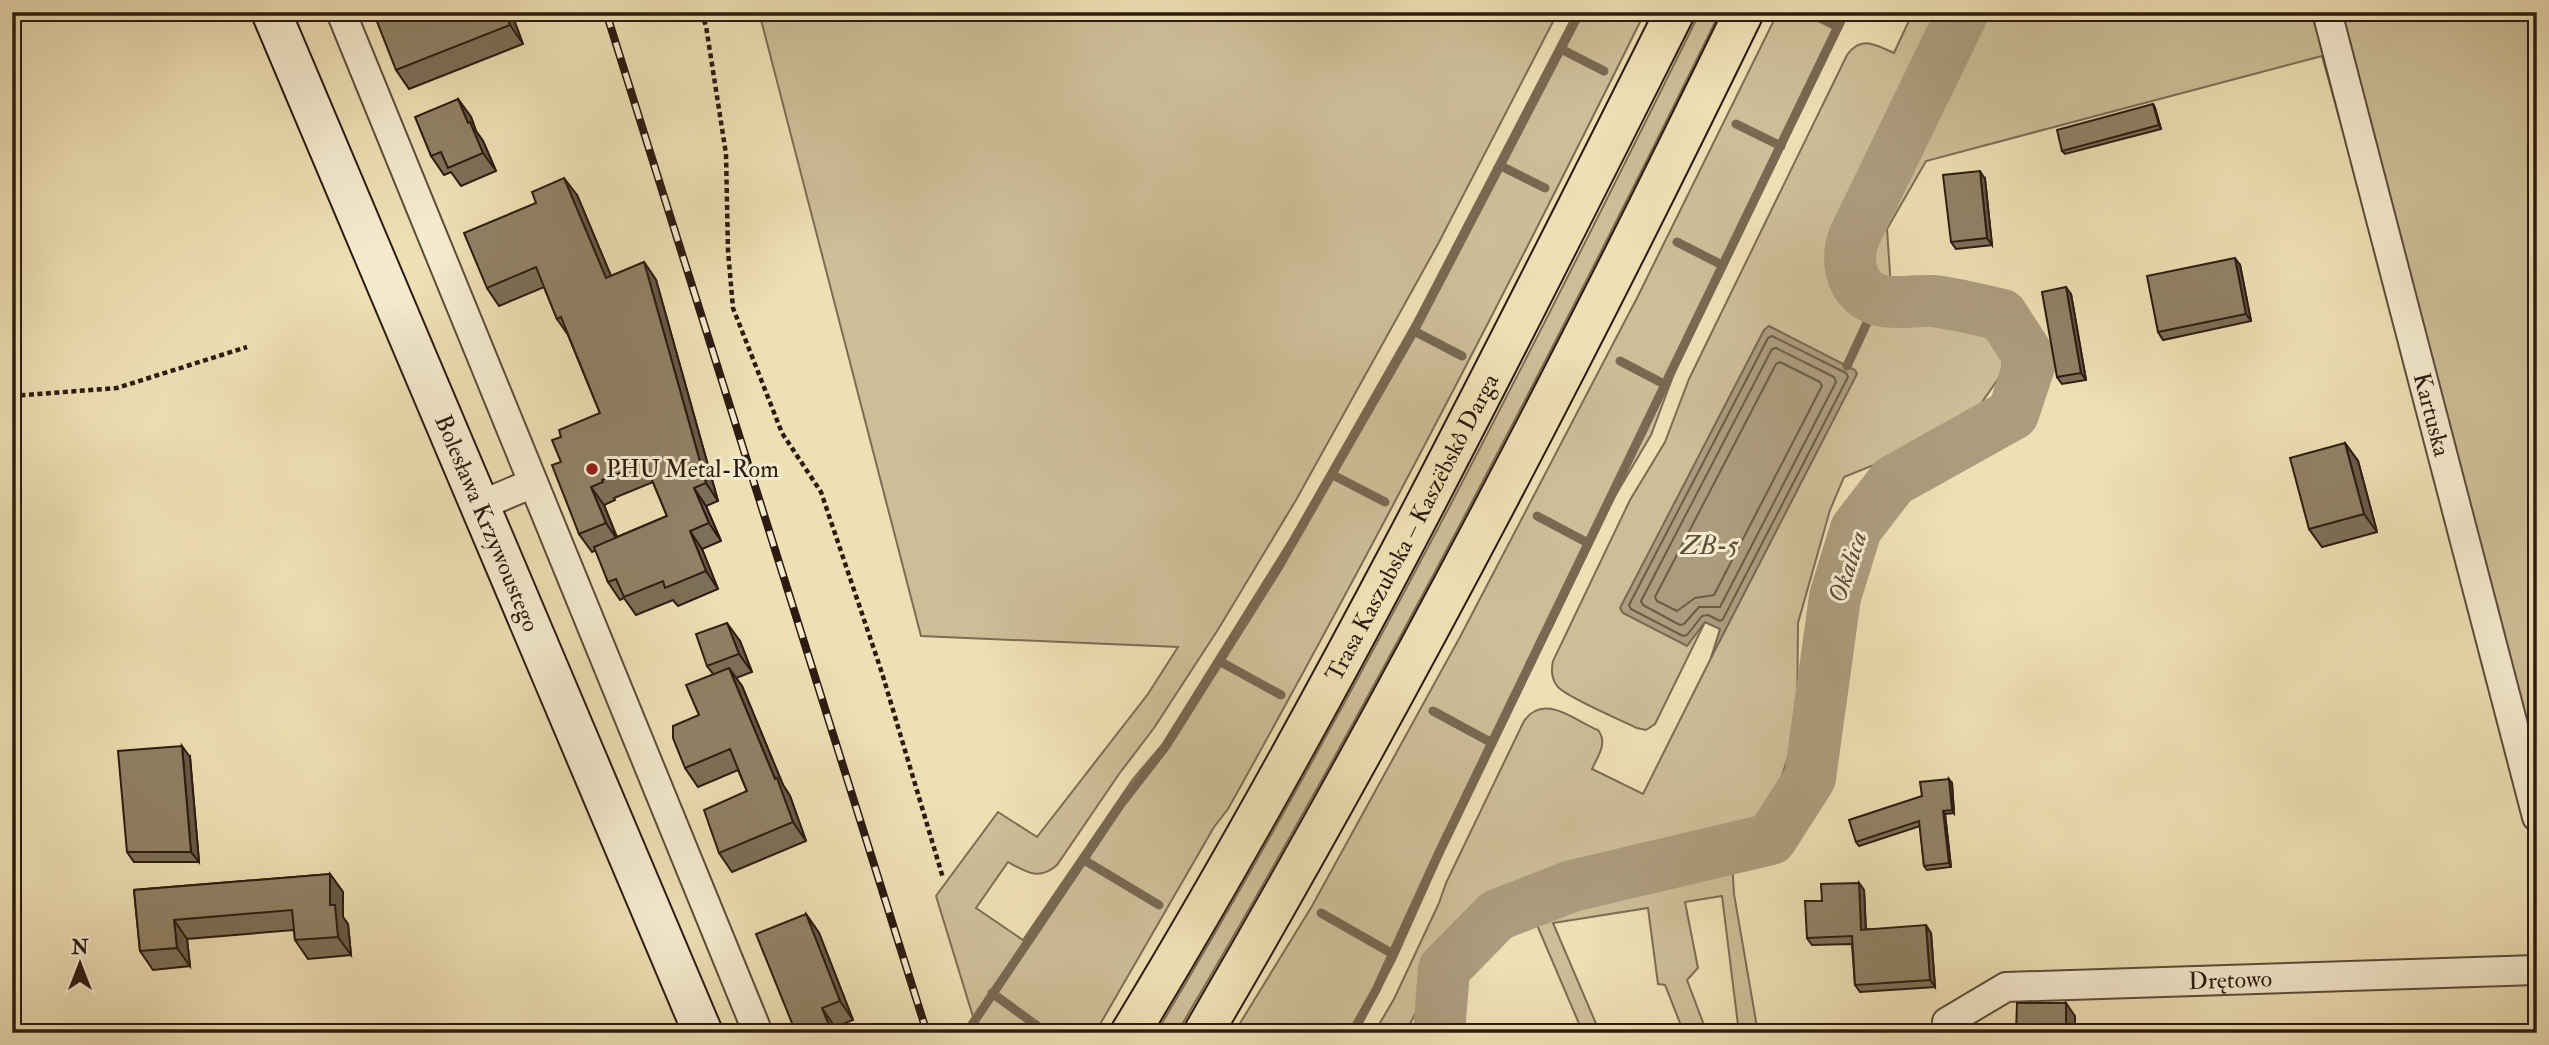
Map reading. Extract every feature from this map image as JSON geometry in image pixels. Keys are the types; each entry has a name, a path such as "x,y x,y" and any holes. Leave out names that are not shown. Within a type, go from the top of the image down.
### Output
{"highway":[{"name":"Trasa Kaszubska – Kaszëbskô Darga","path":"1130,1033 1254,818 1404,544 1675,12"},
{"path":"1203,1033 1347,779 1458,573 1556,387 1744,12"}],"main road":[{"name":"Bolesława Krzywoustego","path":"271,12 703,1033"}],"street":[{"path":"341,12 758,1033"},
{"name":"Kartuska","path":"2327,12 2537,817"},
{"path":"479,506 533,483"},
{"name":"Drętowo","path":"1947,1033 1947,1022 2006,987 2537,970"}],"path":[{"path":"701,12 706,26 726,154 727,251 733,308 782,433 821,492 882,673 943,878"},
{"path":"12,396 117,388 247,347"}],"shaded area":[{"path":"759,12 1558,12 1438,244 1296,500 1219,628 1154,728 1057,865 1038,874 1027,872 1008,862 976,908 1023,940 1133,779 1162,745 1291,538 1414,322 1575,12 1645,12 1493,313 1336,612 1228,809 1214,827 1095,1033 978,1033 936,896 998,812 1037,837 1148,694 1178,647 921,636"},
{"path":"1700,12 1720,12 1459,528 1321,782 1177,1033 1156,1033 1370,656 1505,400"},
{"path":"1778,12 1849,12 1675,371 1651,435 1615,496 1440,859 1395,960 1357,1033 1234,1033 1312,906 1460,637 1638,296"},
{"path":"1913,12 2537,12 2537,825 2322,56 1926,161 1887,229 1891,288 1910,293 1906,307 1944,317 2006,340 2001,375 1963,429 1844,477 1830,510 1798,623 1797,730 1769,815 1731,843 1734,894 1758,1033 1739,1033 1722,896 1685,902 1698,968 1687,980 1707,1033 1684,1033 1665,985 1658,984 1648,908 1553,923 1600,1033 1583,1033 1537,925 1516,929 1514,907 1501,916 1474,970 1432,982 1405,1033 1374,1033 1394,999 1524,721 1532,713 1541,709 1560,711 1598,730 1602,745 1592,769 1643,794 1711,658 1721,629 1705,622 1655,724 1646,730 1564,692 1553,678 1553,661 1630,500 1665,442 1689,379 1847,55 1863,43 1894,53"}],"water":[{"name":"ZB-5","path":"1769,326 1855,370 1857,374 1711,658 1720,629 1705,622 1687,646 1623,613 1620,608 1764,330"}],"building":[{"path":"393,12 505,12 510,25 396,70 376,19"},
{"path":"458,99 483,153 448,168 441,152 431,156 415,117"},
{"path":"2153,104 2159,125 2062,151 2057,130"},
{"path":"1980,171 1987,238 1951,242 1943,175"},
{"path":"564,178 606,278 644,262 706,483 694,488 709,523 690,531 706,571 665,588 663,581 624,597 616,579 608,582 594,547 667,516 645,463 591,487 606,523 579,534 552,465 561,462 552,440 561,437 559,430 600,413 561,317 557,319 536,267 487,288 464,233 536,203 532,192"},
{"path":"2235,258 2246,314 2158,332 2147,276"},
{"path":"2066,287 2081,373 2057,377 2042,292"},
{"path":"2345,443 2364,514 2309,529 2290,458"},
{"path":"727,623 739,654 707,666 696,634"},
{"path":"729,668 775,779 777,778 793,822 719,853 704,810 747,791 730,749 685,768 673,738 673,726 699,715 686,685"},
{"path":"182,746 191,852 127,852 118,751"},
{"path":"1949,779 1952,810 1943,811 1949,863 1924,866 1919,821 1856,842 1849,820 1922,796 1920,782"},
{"path":"330,874 330,905 335,905 338,937 295,940 292,910 174,920 177,948 140,951 134,890"},
{"path":"1859,883 1861,930 1926,925 1930,980 1855,985 1852,936 1807,938 1805,901 1822,901 1821,884"},
{"path":"806,914 840,1001 822,1008 832,1033 796,1033 756,934"},
{"path":"2017,1003 2066,1003 2066,1033 2016,1033"}],"waterway":[{"path":"969,1033 969,1029 1121,804 1166,746 1278,568 1414,331 1580,12"},
{"path":"1808,12 1838,27"},
{"path":"1352,1033 1376,990 1440,850 1845,12"},
{"name":"Okalica","path":"1439,1033 1444,969 1497,915 1572,886 1771,839 1810,778 1835,597 1856,529 1893,481 2013,414 2031,360 2002,315 1941,302 1889,302 1873,298 1864,293 1858,285 1851,267 1854,237 1963,12"},
{"path":"1561,49 1604,71"},
{"path":"1736,124 1781,146"},
{"path":"1501,166 1545,188"},
{"path":"1677,242 1722,265"},
{"path":"1847,366 1878,299"},
{"path":"1414,331 1462,356"},
{"path":"1620,361 1664,384"},
{"path":"1333,475 1385,502"},
{"path":"1537,516 1588,543"},
{"path":"1221,662 1281,695"},
{"path":"1433,711 1492,743"},
{"path":"1084,860 1159,905"},
{"path":"1321,913 1393,954"},
{"path":"992,993 1047,1033"}],"railway":[{"path":"606,12 927,1033"}],"place":[{"name":"PHU Metal-Rom","path":"592,469"}]}
